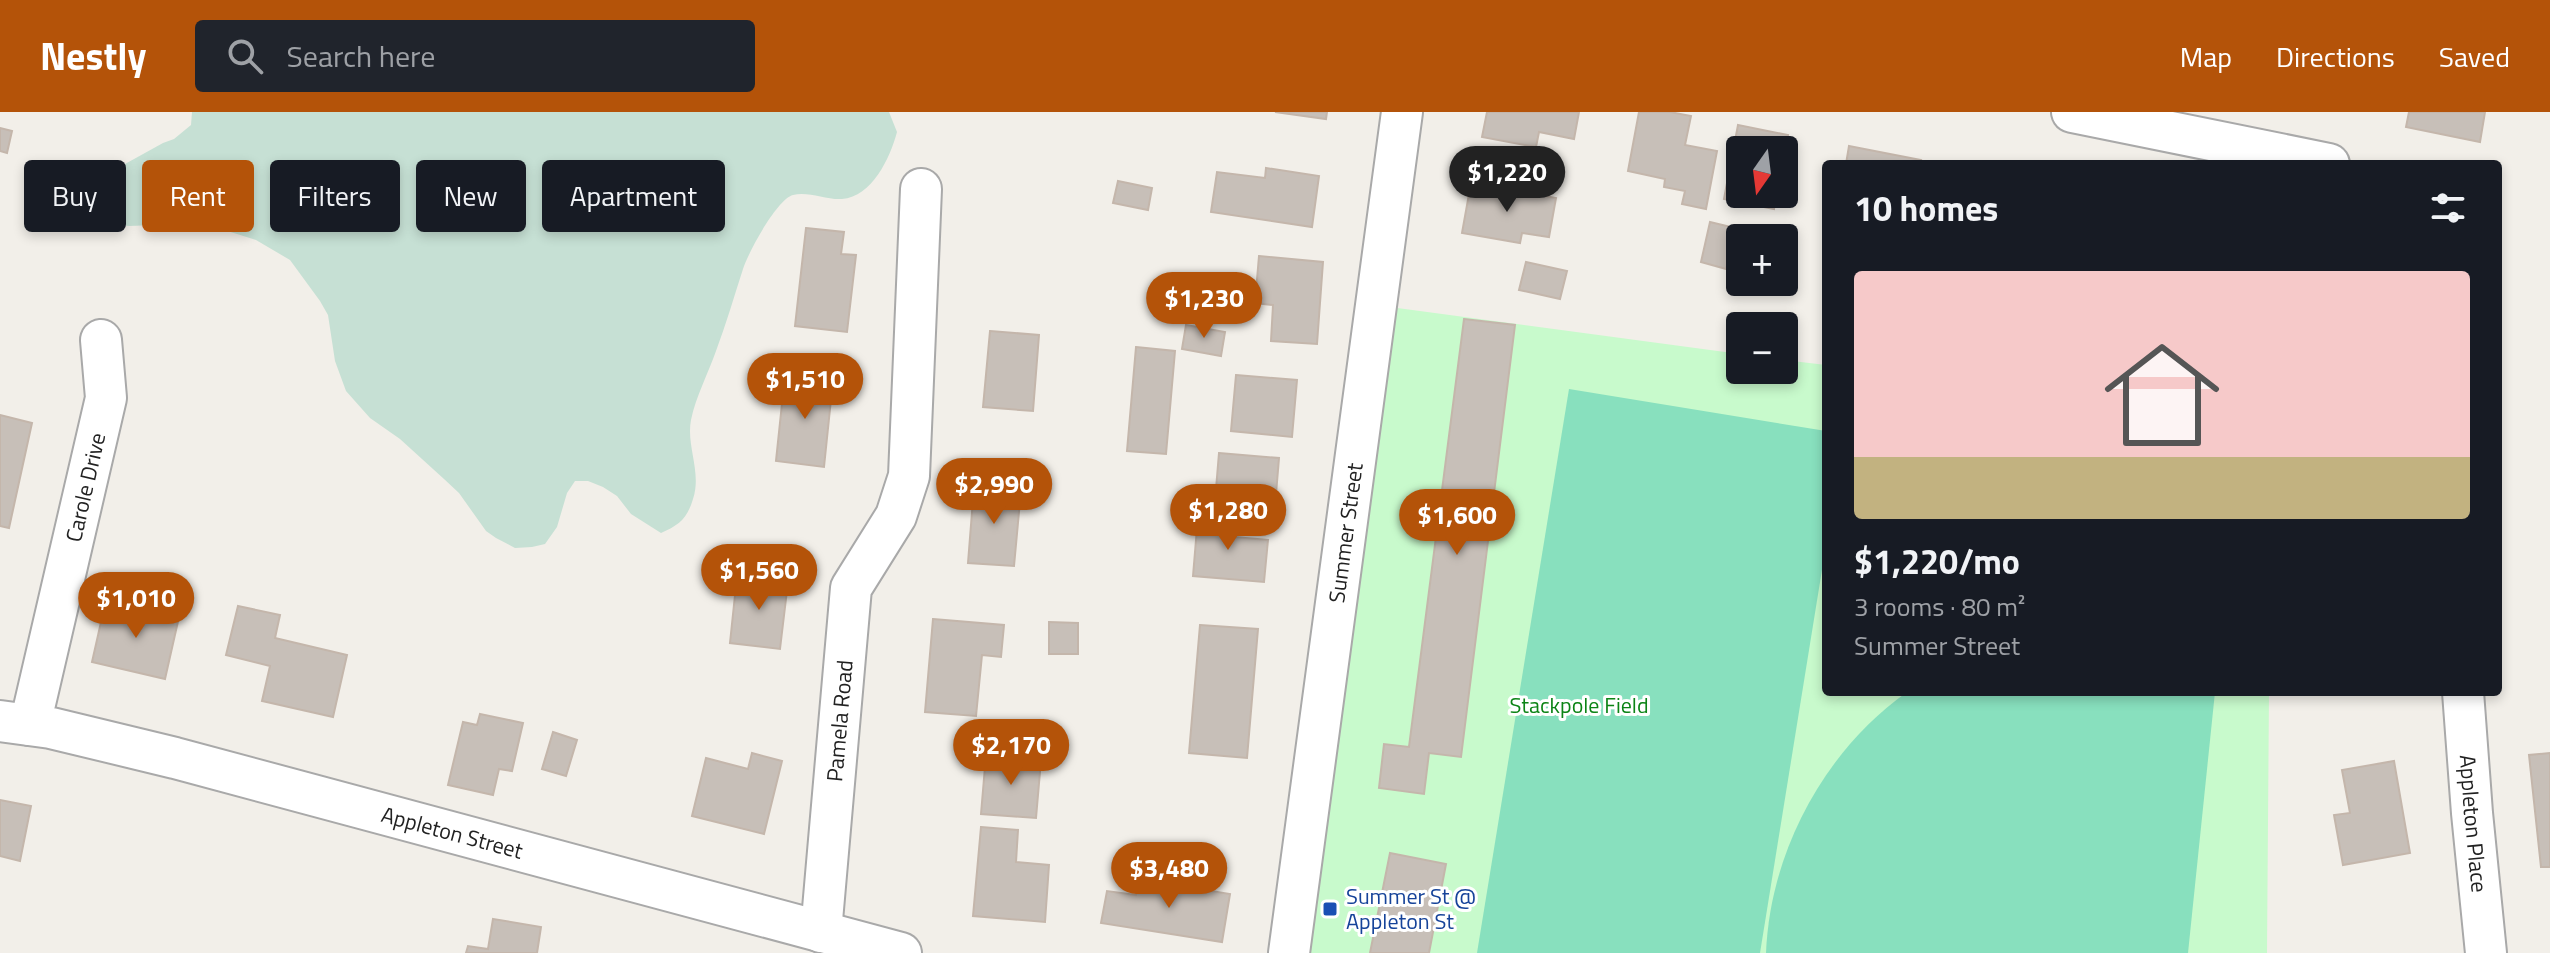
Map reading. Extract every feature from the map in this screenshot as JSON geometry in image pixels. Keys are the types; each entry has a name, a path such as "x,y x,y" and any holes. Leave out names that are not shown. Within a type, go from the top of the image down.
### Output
{"street":[{"name":"Summer Street","path":"1289,953 1402,112"},
{"path":"2072,112 2217,126 2317,160"},
{"name":"Pamela Road","path":"821,932 851,588 896,516 909,476 921,189"},
{"name":"Carole Drive","path":"15,723 106,398 101,340"},
{"name":"Appleton Place","path":"2463,696 2486,953"},
{"name":"Appleton Street","path":"15,723 51,728 213,768 901,953"}],"green space":[{"path":"192,112 889,112 897,132 884,164 871,184 862,191 842,199 793,195 771,216 757,240 743,269 693,411 690,440 695,489 691,506 682,520 661,533 631,514 617,496 603,487 588,481 575,481 567,493 557,527 545,544 515,548 486,531 459,493 400,439 370,418 346,391 335,361 328,315 290,260 256,240 231,232 254,232 254,160 142,160 142,226 126,226 126,163 174,139 191,125"},
{"name":"Stackpole Field","path":"1390,307 1726,352 1726,384 1798,384 1798,362 1822,365 1822,696 2269,696 2267,953 1292,953"},
{"path":"1569,389 1822,430 1822,570 1760,953 1477,953"},
{"path":"1902,696 2215,696 2188,953 1766,953 1778,878 1790,842 1827,774 1877,716"}],"building":[{"path":"1275,112 1327,112 1326,119"},
{"path":"1487,112 1579,112 1574,139 1539,132 1536,147 1482,137"},
{"path":"1639,112 1691,116 1685,145 1717,151 1706,209 1682,204 1685,191 1664,187 1665,179 1628,171"},
{"path":"2409,112 2485,112 2480,142 2406,127"},
{"path":"1738,125 1788,135 1788,136 1736,136"},
{"path":"0,128 12,131 7,153 0,151"},
{"path":"1849,146 1921,160 1847,160"},
{"path":"1266,168 1319,176 1312,227 1211,212 1217,172 1265,178"},
{"path":"1118,181 1152,188 1148,210 1113,203"},
{"path":"1471,183 1556,198 1549,237 1522,233 1520,243 1462,233"},
{"path":"1710,222 1726,226 1726,269 1701,262"},
{"path":"806,228 844,232 841,254 856,255 847,332 795,326"},
{"path":"1259,256 1323,262 1317,344 1271,341 1273,305 1255,303"},
{"path":"1526,262 1567,271 1560,299 1519,290"},
{"path":"1464,319 1515,325 1461,757 1429,753 1424,794 1379,788 1384,744 1409,747"},
{"path":"1186,325 1225,332 1221,356 1182,349"},
{"path":"990,331 1039,335 1033,411 983,407"},
{"path":"1136,347 1175,351 1166,454 1127,451"},
{"path":"785,375 833,380 824,467 776,461"},
{"path":"1236,375 1297,380 1292,437 1231,431"},
{"path":"0,415 32,423 9,528 0,526"},
{"path":"1219,453 1279,458 1275,506 1215,501"},
{"path":"974,487 1021,490 1014,566 968,563"},
{"path":"1198,516 1236,519 1234,537 1268,540 1264,582 1193,576"},
{"path":"737,576 788,582 780,649 730,643"},
{"path":"106,600 179,617 165,679 92,662"},
{"path":"238,606 280,615 275,638 347,655 333,717 262,701 270,666 226,655"},
{"path":"933,619 1004,625 1001,657 982,655 976,716 925,712"},
{"path":"1049,622 1078,623 1078,654 1049,654"},
{"path":"1200,625 1258,629 1247,758 1189,753"},
{"path":"480,714 523,723 512,771 499,769 493,795 448,785 463,722 477,725"},
{"path":"553,732 577,740 566,776 542,769"},
{"path":"752,753 782,761 764,834 692,816 706,758 748,769"},
{"path":"2550,753 2550,867 2541,867 2529,755"},
{"path":"986,755 1041,760 1036,818 981,814"},
{"path":"2394,761 2410,853 2343,865 2334,815 2350,813 2342,770"},
{"path":"0,800 31,806 20,861 0,856"},
{"path":"981,827 1018,830 1016,862 1049,865 1045,922 973,916"},
{"path":"1390,853 1446,864 1429,953 1370,953"},
{"path":"1138,879 1230,894 1222,942 1101,923 1107,891 1136,895"},
{"path":"493,919 541,927 537,953 466,953 468,946 488,949"}],"place":[{"name":"Summer St @ Appleton St","path":"1330,909"}]}
